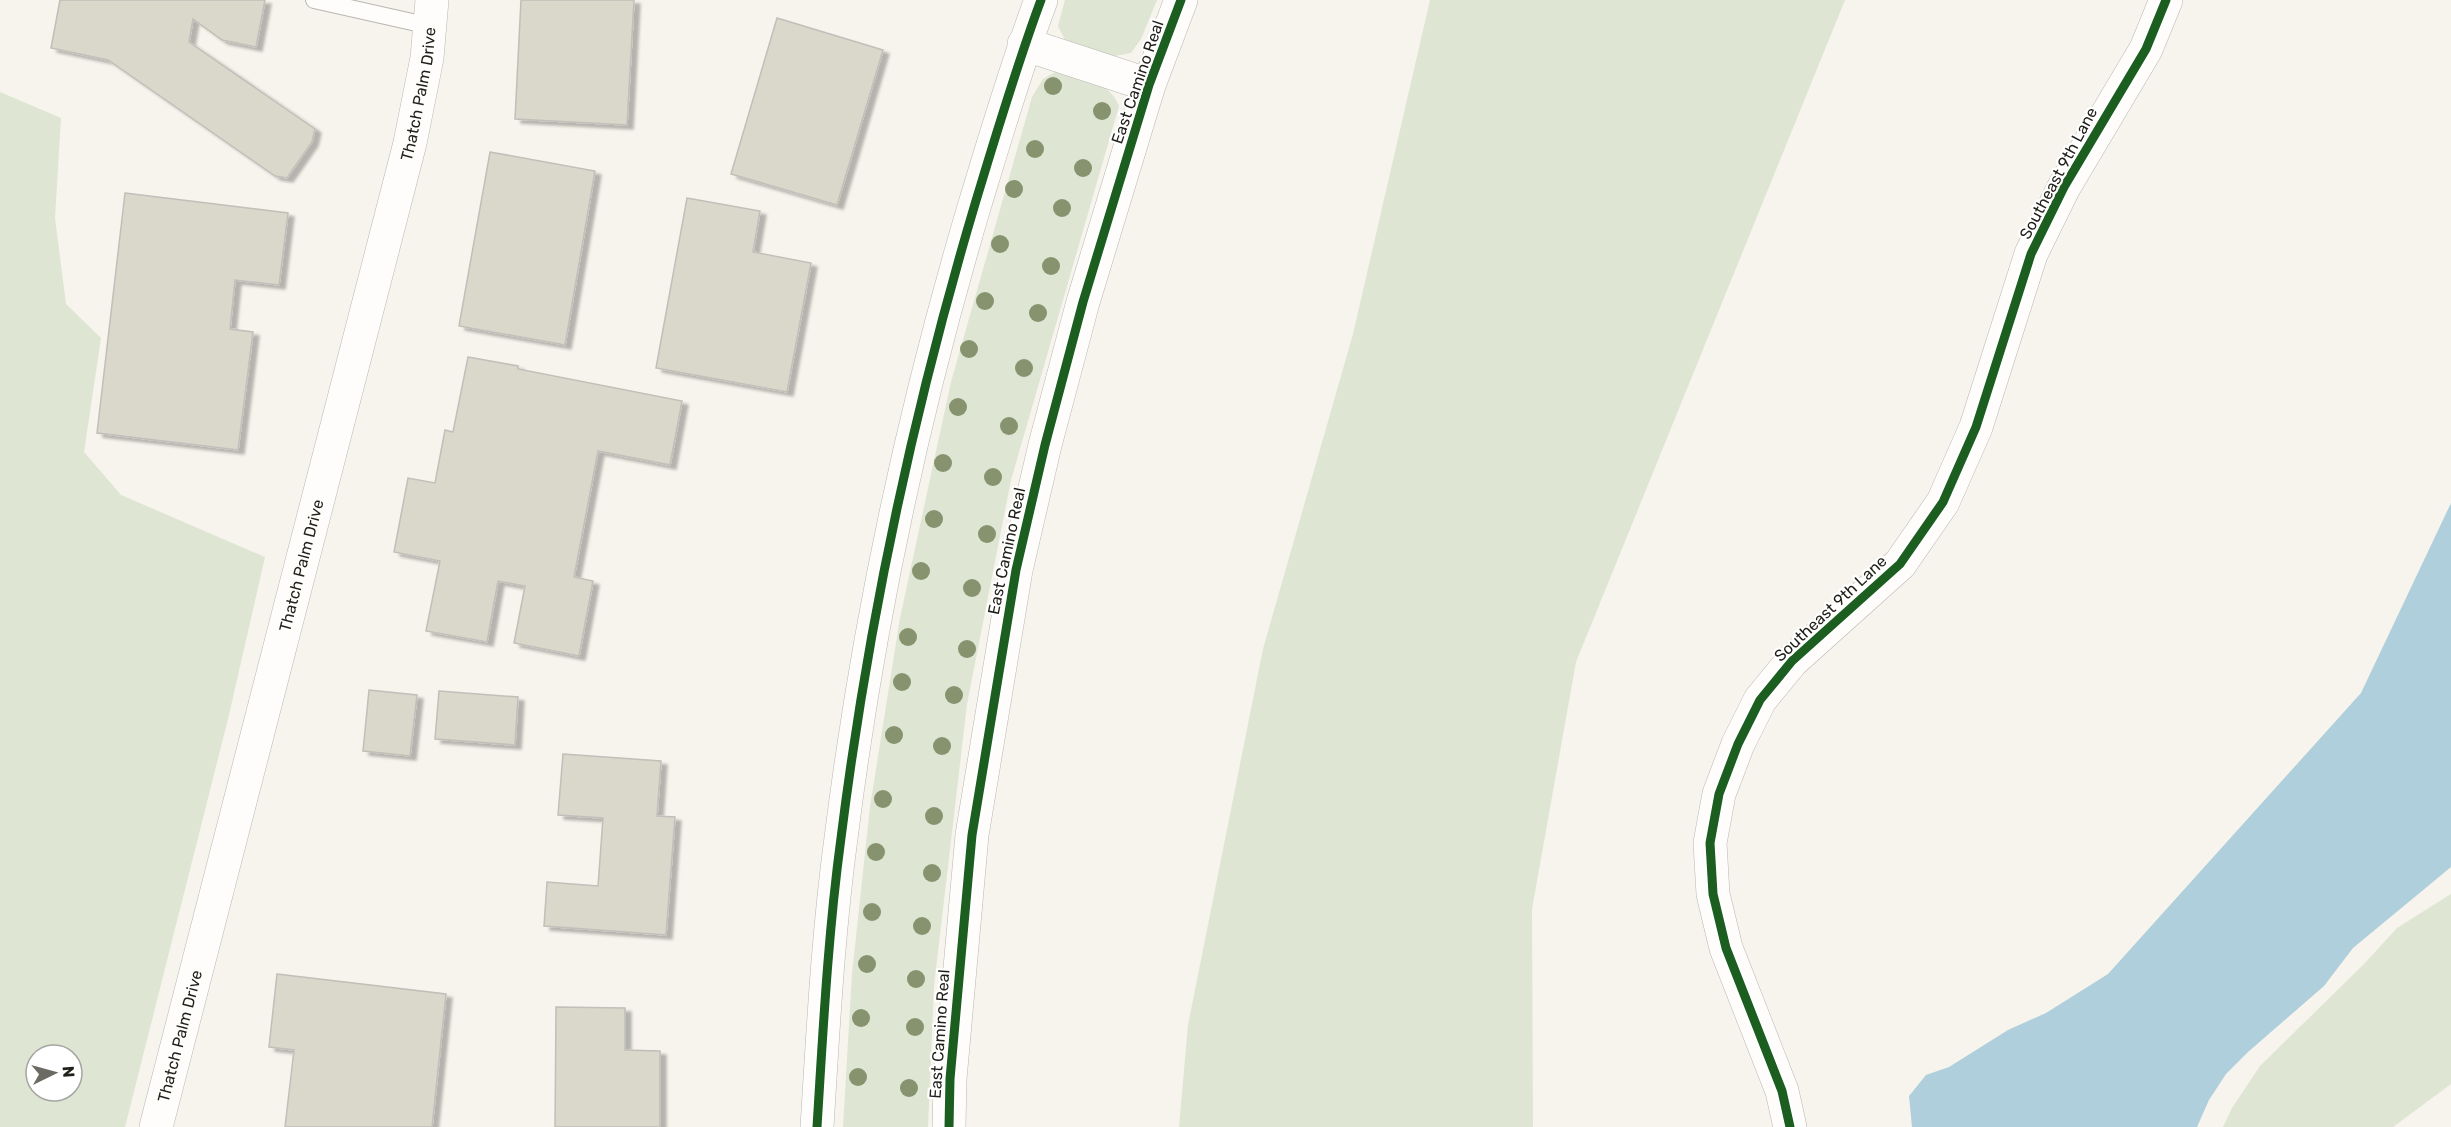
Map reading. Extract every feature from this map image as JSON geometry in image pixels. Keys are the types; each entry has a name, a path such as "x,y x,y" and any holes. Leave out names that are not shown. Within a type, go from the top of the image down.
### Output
{"street":[{"path":"817,1127 827,979 840,840 876,614 897,500 955,273 1024,44 1041,0"},
{"name":"East Camino Real","path":"949,1127 950,1079 972,835 1016,570 1045,445 1083,302 1149,85 1181,0"},
{"name":"Southeast 9th Lane","path":"1790,1127 1782,1091 1726,948 1713,894 1710,843 1719,794 1738,744 1760,700 1792,661 1900,564 1942,502 1976,427 2031,254 2064,187 2146,49 2166,0"},
{"name":"Thatch Palm Drive","path":"156,1127 410,143 427,58 431,13"},
{"path":"1024,44 1149,85"}],"lane":[{"path":"314,0 431,13"}],"green space":[{"path":"1065,0 1157,0 1141,39 1131,53 1114,56 1065,40 1058,26"},
{"path":"1430,0 1845,0 1576,662 1532,909 1533,1127 1179,1127 1188,1025 1263,649 1353,334"},
{"path":"1057,71 1101,85 1114,97 1119,106 1011,480 967,704 934,986 928,1127 843,1127 852,974 870,807 900,618 951,382 1032,97 1043,79"},
{"path":"0,92 61,118 55,218 66,304 101,338 84,452 121,495 265,557 228,719 125,1127 0,1127"},
{"path":"2451,894 2451,1084 2393,1127 2223,1127 2232,1108 2260,1066 2364,964 2397,928"}],"water":[{"path":"2451,503 2451,867 2353,948 2324,986 2226,1074 2209,1100 2197,1127 1912,1127 1909,1096 1926,1075 1949,1067 2008,1030 2046,1013 2108,974 2361,693"}],"building":[{"path":"60,0 265,0 256,47 222,40 193,19 189,42 315,129 312,142 287,178 275,176 108,60 51,48"},
{"path":"521,0 634,0 627,125 515,119"},
{"path":"777,18 883,50 837,205 731,174"},
{"path":"490,152 595,171 565,345 459,326"},
{"path":"125,193 288,213 279,285 235,280 230,329 253,332 238,450 97,433"},
{"path":"687,198 760,211 753,252 811,263 787,392 656,368"},
{"path":"468,357 682,401 670,465 598,451 574,577 593,581 579,656 514,643 525,586 498,581 487,642 426,631 440,561 394,552 408,478 435,483 445,430 453,432"},
{"path":"369,690 417,695 410,756 363,751"},
{"path":"439,691 518,697 515,745 435,739"},
{"path":"563,754 661,761 657,816 675,817 666,935 544,926 547,882 598,886 603,818 558,815"},
{"path":"277,974 446,994 432,1127 285,1127 294,1050 269,1047"},
{"path":"556,1007 625,1008 625,1050 660,1051 660,1127 555,1127"}],"cycle path":[{"path":"817,1127 826,983 836,874 852,758 879,598 912,439 953,282 1006,101 1041,0"},
{"path":"949,1127 950,1079 972,835 1016,570 1045,445 1083,302 1149,85 1181,0"},
{"path":"1790,1127 1782,1091 1726,948 1713,894 1710,843 1719,794 1738,744 1760,700 1792,661 1900,564 1943,502 1976,427 2031,254 2064,187 2146,49 2166,0"}]}
